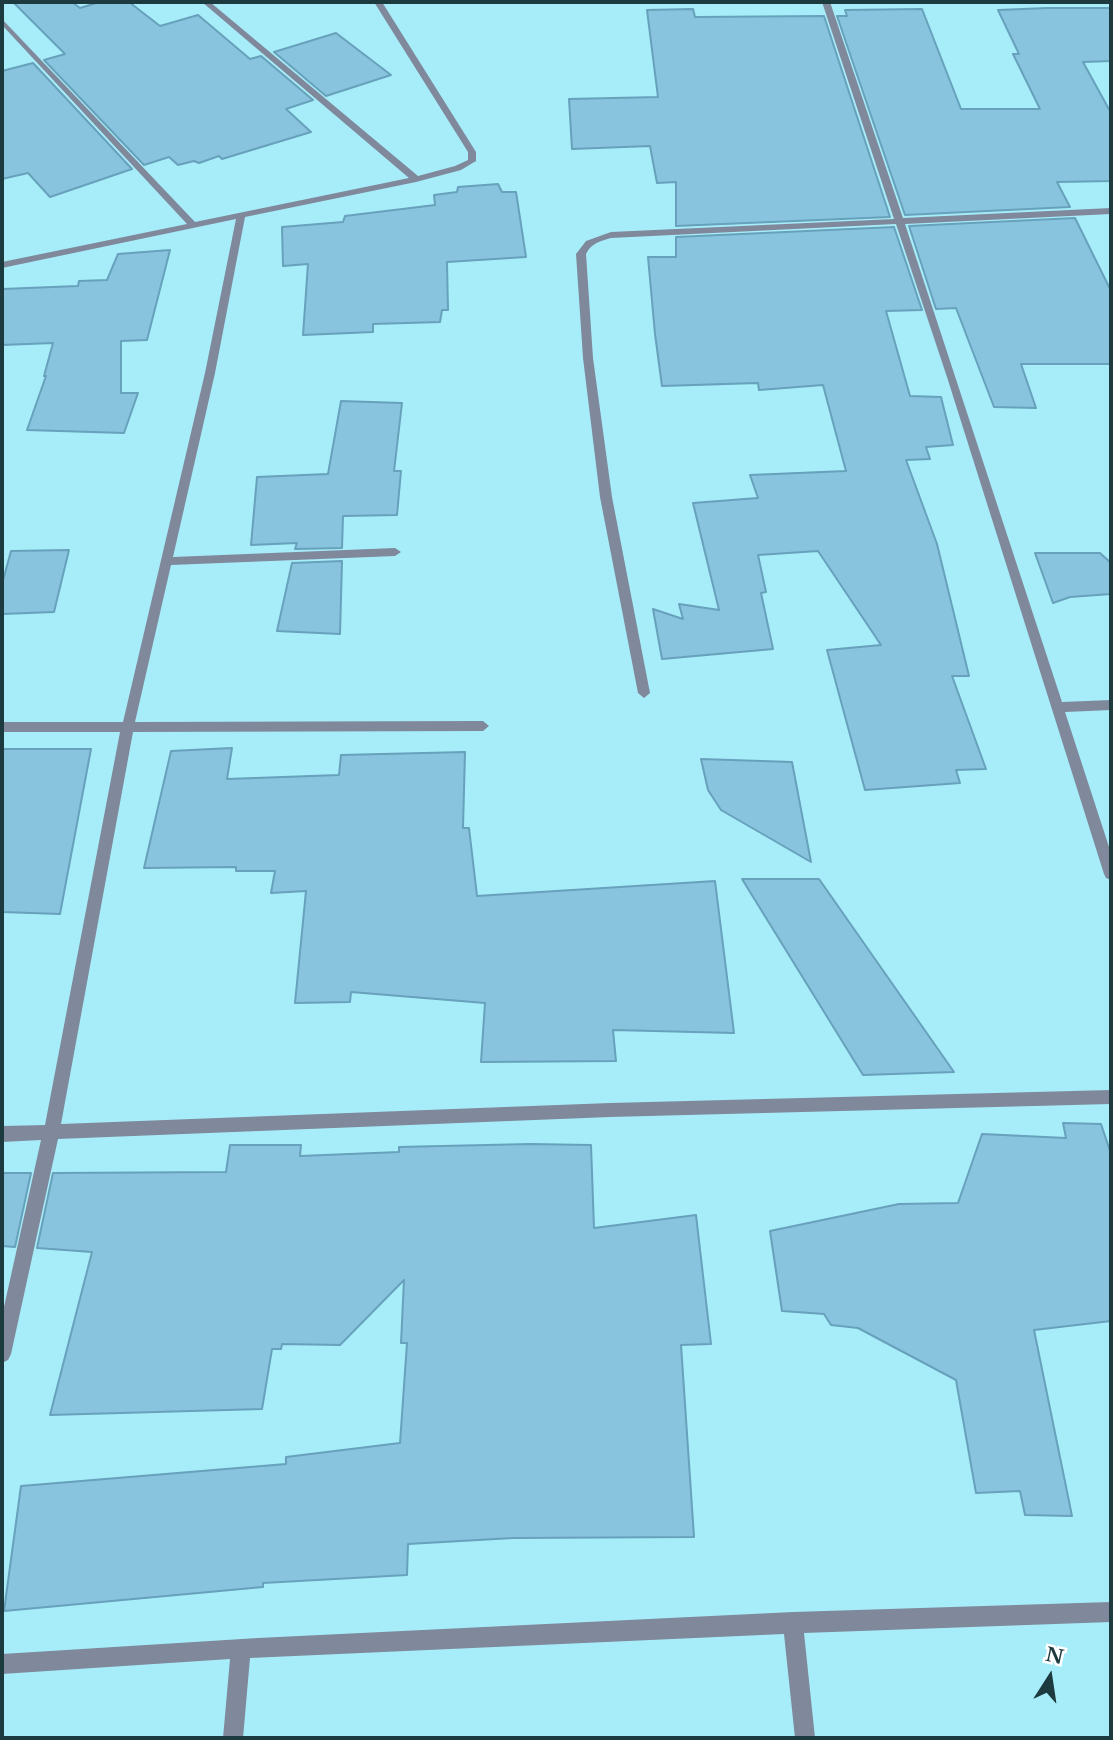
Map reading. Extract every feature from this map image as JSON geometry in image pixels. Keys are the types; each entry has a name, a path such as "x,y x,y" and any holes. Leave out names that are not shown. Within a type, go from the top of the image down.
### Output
{"street":[{"path":"206,2 416,179"},
{"path":"2,264 416,179 458,168 472,161 472,152 378,2"},
{"path":"826,2 900,220 1111,874"},
{"path":"2,21 194,226"},
{"path":"644,693 604,485 588,358 581,254 584,246 594,239 611,235 1111,211"},
{"path":"2,1354 51,1133 128,726 210,373 241,216"},
{"path":"165,561 395,552"},
{"path":"1058,707 1111,705"},
{"path":"2,727 483,726"},
{"path":"2,1134 610,1110 1111,1097"},
{"path":"2,1664 241,1648 793,1622 1111,1612"},
{"path":"793,1622 805,1738"},
{"path":"233,1738 241,1648"}],"building":[{"path":"13,2 72,2 80,8 100,2 129,2 160,26 198,15 250,59 261,56 313,100 286,109 311,132 222,159 219,156 199,163 194,161 178,165 169,157 144,165 44,60 65,54"},
{"path":"1111,8 1111,61 1083,62 1111,113 1111,181 1057,182 1070,207 905,215 837,16 847,16 845,10 922,9 961,109 1040,109 1013,54 1019,54 998,10"},
{"path":"693,9 695,17 824,16 890,217 676,226 676,182 657,183 650,146 572,149 569,99 658,97 647,10"},
{"path":"336,33 391,75 326,96 274,52"},
{"path":"33,63 132,169 50,197 28,173 2,179 2,71"},
{"path":"498,184 502,192 516,192 526,257 447,262 448,310 442,310 440,322 373,324 373,332 303,335 308,264 283,266 282,227 343,222 345,216 435,205 434,195 457,192 458,187"},
{"path":"1075,218 1111,291 1111,364 1021,364 1036,408 994,407 956,308 936,309 909,226"},
{"path":"894,227 922,310 886,311 910,396 941,397 953,445 926,447 930,459 906,460 937,544 969,676 952,676 986,769 956,770 960,783 865,790 827,650 881,645 818,551 758,555 766,592 761,593 773,649 662,659 653,609 683,619 679,604 719,610 693,503 758,498 750,475 846,471 823,385 759,390 758,383 662,386 648,257 676,257 676,237"},
{"path":"170,250 147,340 121,341 121,393 138,393 124,433 27,430 46,376 53,343 2,345 2,289 78,286 79,281 107,280 118,254"},
{"path":"341,401 402,403 394,471 401,471 397,515 343,516 342,548 295,549 297,543 251,545 257,477 328,474"},
{"path":"69,550 54,612 2,614 2,584 11,551"},
{"path":"1035,553 1100,553 1111,563 1111,594 1070,597 1053,603"},
{"path":"342,561 340,634 277,631 292,563"},
{"path":"232,748 227,779 339,775 341,755 465,752 463,828 469,828 477,896 715,881 734,1033 613,1030 616,1061 481,1062 485,1003 351,992 350,1002 295,1003 306,891 271,893 275,871 236,871 236,867 144,868 171,751"},
{"path":"2,749 91,749 60,914 2,912"},
{"path":"701,759 792,762 811,862 721,810 708,790"},
{"path":"742,879 819,879 954,1072 863,1075"},
{"path":"1063,1123 1101,1124 1111,1154 1111,1321 1034,1330 1072,1516 1025,1515 1020,1491 976,1493 956,1380 858,1328 831,1325 824,1314 782,1311 770,1231 899,1204 958,1203 982,1134 1066,1138"},
{"path":"230,1145 301,1145 300,1156 399,1152 399,1147 591,1145 594,1228 696,1215 711,1344 681,1345 694,1537 513,1538 408,1544 407,1575 263,1583 263,1587 4,1611 21,1486 286,1464 286,1457 400,1443 407,1343 401,1343 404,1280 340,1345 282,1344 281,1349 272,1349 262,1409 50,1415 92,1252 37,1248 53,1173 226,1172"},
{"path":"2,1173 31,1173 15,1247 2,1246"}]}
